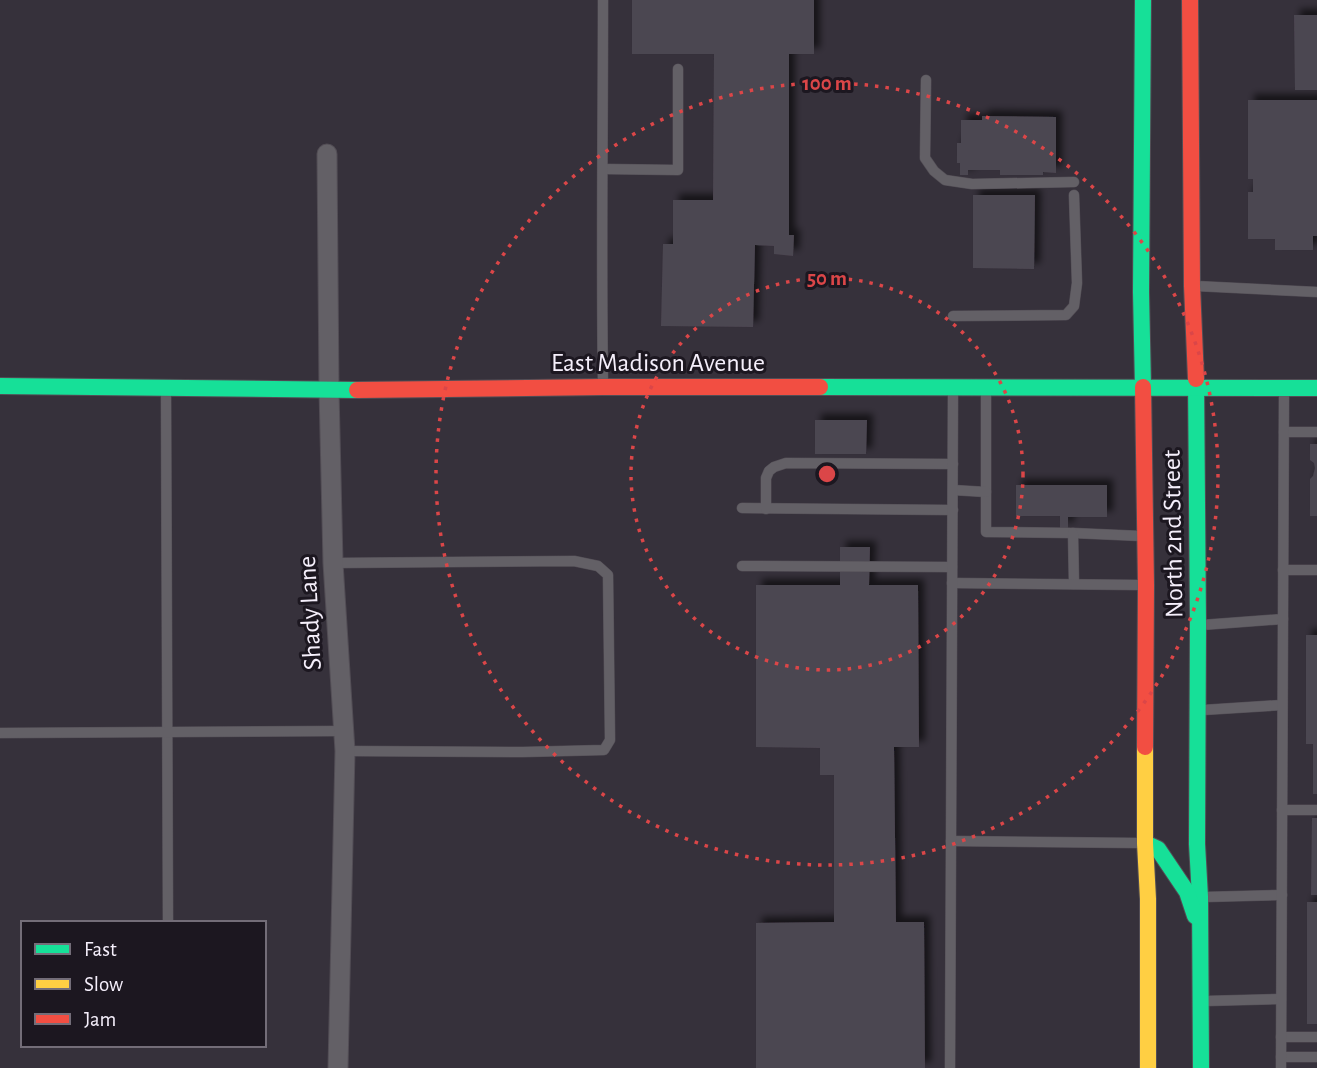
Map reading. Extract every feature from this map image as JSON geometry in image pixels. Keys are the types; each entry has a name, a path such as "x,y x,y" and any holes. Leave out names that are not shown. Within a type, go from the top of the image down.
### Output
{"main road":[{"name":"North 2nd Street","path":"1143,0 1141,292 1146,585 1148,1068"},
{"name":"North 2nd Street","path":"1190,0 1201,1068"},
{"name":"East Madison Avenue","path":"0,386 329,390 603,387 1317,388"},
{"path":"1145,843 1158,849 1187,892 1201,934"}],"street":[{"name":"Shady Lane","path":"327,154 333,563 345,751 338,1068"}],"lane":[{"path":"603,0 603,387"},
{"path":"603,169 678,170 678,69"},
{"path":"926,80 925,158 945,180 972,184 1074,183"},
{"path":"953,316 1066,315 1074,306 1077,283 1074,195"},
{"path":"1192,286 1317,292"},
{"path":"166,387 168,921"},
{"path":"950,1068 953,387"},
{"path":"986,387 986,532 1144,536"},
{"path":"1284,388 1281,1063 1317,1057"},
{"path":"1284,432 1317,432"},
{"path":"766,509 766,478 769,471 780,464 953,464"},
{"path":"953,490 986,492"},
{"path":"743,508 953,510"},
{"path":"1073,533 1074,584"},
{"path":"333,563 574,561 598,566 608,575 610,740 604,750 345,751"},
{"path":"742,565 952,567"},
{"path":"1283,570 1317,570"},
{"path":"952,583 1146,585"},
{"path":"1198,625 1283,619"},
{"path":"1199,710 1282,705"},
{"path":"0,733 343,731"},
{"path":"1282,810 1317,810"},
{"path":"951,841 1145,843"},
{"path":"1200,897 1282,895"},
{"path":"1201,1002 1281,999"},
{"path":"1281,1037 1317,1037"}],"building":[{"path":"632,0 814,0 814,54 789,54 789,235 794,235 793,256 774,254 774,246 755,245 753,327 661,326 663,244 673,244 673,200 713,200 714,54 632,54"},
{"path":"1294,15 1317,15 1317,90 1295,90"},
{"path":"1248,100 1317,100 1317,236 1313,236 1313,250 1275,250 1275,239 1248,239 1248,192 1253,192 1253,179 1248,179"},
{"path":"982,116 1056,117 1056,173 1000,175 1000,170 968,170 968,175 960,175 957,143 961,143 961,120 982,120"},
{"path":"973,195 1035,195 1034,269 973,268"},
{"path":"815,420 867,420 866,454 815,454"},
{"path":"1310,444 1317,444 1317,516 1310,516 1310,479 1315,468 1310,460"},
{"path":"1016,485 1107,485 1107,517 1068,517 1068,528 1060,528 1060,516 1016,516"},
{"path":"840,547 870,547 869,585 918,585 919,747 894,747 896,922 924,922 925,1068 756,1068 756,923 834,922 834,775 820,775 820,748 756,747 756,585 840,585"},
{"path":"1306,635 1317,635 1317,794 1313,794 1313,744 1306,744"},
{"path":"1312,818 1317,818 1317,895 1311,895"},
{"path":"1307,902 1317,902 1317,1024 1307,1024"}],"traffic: fast":[{"path":"1143,0 1143,387"},
{"path":"1196,379 1197,844 1201,1068"},
{"path":"0,386 357,390"},
{"path":"820,387 1317,388"},
{"path":"1145,843 1158,849 1187,892 1195,916"}],"traffic: slow":[{"path":"1145,747 1148,1068"}],"traffic: jam":[{"path":"1190,0 1192,286 1196,379"},
{"path":"357,390 820,387"},
{"path":"1143,387 1145,747"}]}
